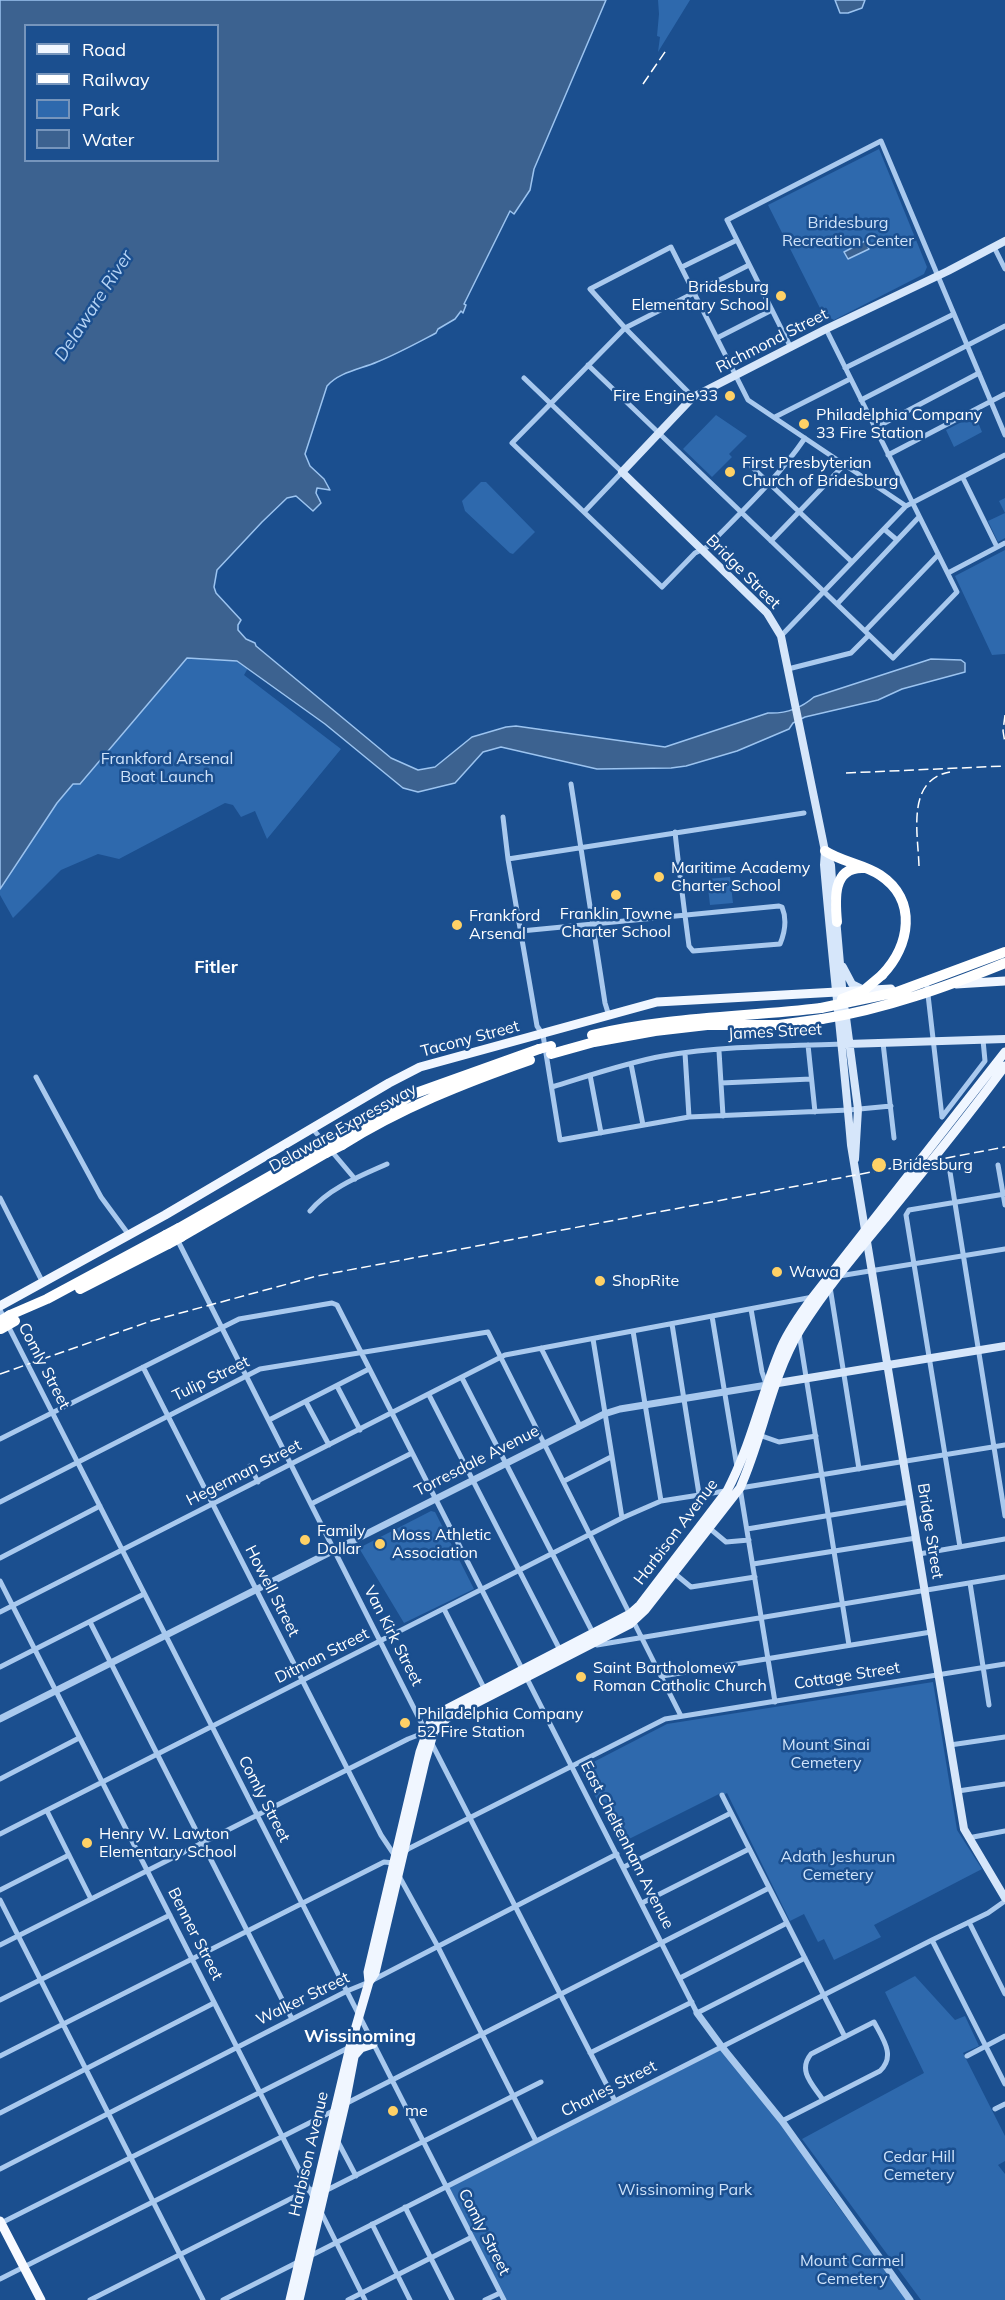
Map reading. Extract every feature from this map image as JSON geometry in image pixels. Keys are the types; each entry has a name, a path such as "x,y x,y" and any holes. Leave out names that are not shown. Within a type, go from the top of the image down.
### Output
{"highway":[{"path":"821,1010 869,987 882,975 898,954 904,939 907,918 901,899 890,883 879,874 825,851"},
{"path":"837,922 836,893 841,877 852,869 865,868"},
{"name":"Delaware Expressway","path":"545,1051 655,1031 707,1025 779,1025 821,1010 897,992 1005,952"},
{"name":"Delaware Expressway","path":"0,1326 6,1313 167,1240 338,1142 404,1109 545,1051 595,1034 642,1025 893,1003 963,981 1005,963"},
{"path":"1,2222 40,2300"}],"main road":[{"name":"Richmond Street","path":"622,472 693,397 1005,241"},
{"name":"Bridge Street","path":"622,472 766,613 781,636 825,851 831,865 840,957 838,993"},
{"name":"Bridge Street","path":"825,851 824,865 838,993 854,1110 851,1145 889,1364 964,1830 1005,1899"},
{"path":"840,957 850,981 866,991"},
{"name":"Tacony Street","path":"6,1313 43,1284 420,1067 657,1002 838,993 1005,980"},
{"name":"James Street","path":"846,1044 1005,1039"},
{"name":"Harbison Avenue","path":"428,1736 447,1718 560,1650 593,1633 632,1618 742,1473 759,1436 782,1345 865,1230 1005,1052"},
{"name":"Harbison Avenue","path":"829,1282 839,1276 958,1129 1005,1066"},
{"name":"Harbison Avenue","path":"369,1982 368,1972 428,1736 438,1714 485,1690 589,1646 632,1618 674,1573 740,1488 742,1473 771,1385 816,1299"},
{"name":"Torresdale Avenue","path":"771,1385 1005,1346"},
{"path":"727,1491 740,1488"},
{"name":"Harbison Avenue","path":"299,2300 303,2260 316,2191 360,2015 369,1982 375,1973 398,1876 398,1858"},
{"path":"352,2051 373,2044"},
{"name":"Harbison Avenue","path":"290,2300 319,2208 316,2191 337,2140 345,2104 352,2051"}],"street":[{"path":"791,348 727,220 881,141 1005,435"},
{"path":"682,267 737,240"},
{"path":"693,397 590,289 672,247 748,400 844,465 909,505"},
{"path":"994,247 1005,269"},
{"path":"749,265 625,328 513,443 662,587 695,553 707,547 769,484 806,438"},
{"path":"717,338 772,310"},
{"path":"845,368 954,314"},
{"path":"861,400 1005,326"},
{"path":"588,365 893,658 957,592 919,517 909,505 888,455 826,329"},
{"path":"874,428 979,374"},
{"name":"Bridge Street","path":"524,378 622,472"},
{"path":"775,417 850,379"},
{"path":"888,455 1005,394"},
{"path":"781,636 909,505 1005,455"},
{"path":"771,541 844,465"},
{"path":"752,467 852,562"},
{"name":"Richmond Street","path":"585,511 622,472"},
{"path":"963,478 998,548"},
{"path":"837,604 919,517"},
{"path":"885,529 897,540"},
{"path":"948,573 1005,543"},
{"path":"788,669 851,653 938,555"},
{"path":"571,784 605,1003 609,1016"},
{"path":"508,859 804,813"},
{"path":"503,817 508,859 537,1026 543,1035 560,1140 689,1117 854,1110 891,1106"},
{"path":"521,931 593,923 685,915 779,906 785,914 780,944 693,951 689,946 685,915 675,832"},
{"path":"927,986 942,1118 985,1060 983,1040"},
{"path":"883,1043 894,1138"},
{"name":"James Street","path":"552,1087 631,1064 685,1053 846,1044"},
{"path":"808,1045 814,1112"},
{"path":"720,1051 723,1116"},
{"path":"685,1053 689,1117"},
{"path":"631,1064 642,1125"},
{"path":"590,1075 601,1133"},
{"path":"36,1077 101,1197 129,1235"},
{"path":"721,1083 811,1079"},
{"path":"312,1128 355,1179"},
{"path":"310,1211 320,1199 387,1164"},
{"path":"998,1165 1005,1205"},
{"path":"950,1172 1005,1516"},
{"path":"960,1547 907,1212 1004,1194"},
{"path":"0,1198 43,1284"},
{"name":"Van Kirk Street","path":"165,1215 615,2101"},
{"path":"839,1276 1005,1249"},
{"path":"829,1282 859,1469"},
{"path":"681,1716 500,1358 541,1348 712,1316 816,1299"},
{"name":"East Cheltenham Avenue","path":"221,1327 239,1318 332,1303 337,1306 697,2013 782,2121 910,2300"},
{"path":"751,1309 762,1371 771,1385"},
{"name":"Comly Street","path":"6,1313 52,1413 504,2300"},
{"path":"712,1316 724,1392 742,1473"},
{"path":"672,1324 699,1494"},
{"path":"0,1439 221,1327"},
{"path":"633,1331 661,1501"},
{"path":"799,1331 849,1645"},
{"name":"Tulip Street","path":"0,1502 260,1369 488,1332 500,1358"},
{"path":"592,1339 622,1518"},
{"path":"541,1348 580,1426"},
{"name":"Hegerman Street","path":"0,1612 500,1358"},
{"name":"Howell Street","path":"143,1367 347,1770 388,1848 398,1858"},
{"path":"269,1420 369,1369"},
{"path":"462,1378 593,1633"},
{"name":"Torresdale Avenue","path":"0,1719 604,1414 684,1398 771,1385"},
{"path":"337,1386 360,1430"},
{"path":"429,1395 560,1650"},
{"path":"306,1402 328,1445"},
{"path":"759,1436 779,1442 816,1436"},
{"path":"775,1702 740,1488 1005,1445"},
{"path":"311,1504 412,1453"},
{"path":"564,1481 611,1457"},
{"path":"250,1466 258,1482"},
{"name":"Ditman Street","path":"0,1834 381,1642 590,1533 661,1501 727,1491"},
{"path":"747,1529 910,1502"},
{"path":"0,1558 100,1506"},
{"path":"708,1527 726,1542 749,1540"},
{"path":"753,1564 916,1538"},
{"path":"919,1554 1005,1539"},
{"path":"674,1573 691,1587 755,1577"},
{"path":"589,1646 1005,1577"},
{"name":"Benner Street","path":"0,1581 282,2135 316,2191"},
{"path":"970,1583 989,1705"},
{"path":"0,1667 144,1594"},
{"path":"444,1609 485,1690"},
{"path":"90,1622 292,2019"},
{"path":"662,1676 931,1632"},
{"name":"Cottage Street","path":"0,2056 384,1862 398,1858 408,1849 665,1719 1005,1664"},
{"path":"0,1945 408,1739 428,1736"},
{"path":"950,1745 1005,1737"},
{"path":"0,1779 80,1738"},
{"path":"958,1791 1005,1784"},
{"path":"722,1795 845,2037"},
{"path":"47,1811 91,1899"},
{"path":"624,1867 731,1813"},
{"path":"968,1838 1005,1831"},
{"path":"642,1903 749,1849"},
{"name":"Walker Street","path":"0,2169 617,1854"},
{"path":"0,1890 69,1855"},
{"path":"398,1876 437,1945 536,2141"},
{"path":"345,2104 769,1888"},
{"name":"Charles Street","path":"224,2300 988,1913 1005,1899"},
{"path":"0,1900 203,2300"},
{"path":"0,2000 170,1915"},
{"path":"969,1922 1005,1994"},
{"path":"680,1978 787,1923"},
{"path":"932,1940 1005,2084"},
{"path":"697,2013 805,1958"},
{"path":"590,2053 692,2002"},
{"path":"0,2113 214,2003"},
{"path":"782,2121 881,2071 888,2062 889,2056 874,2022 813,2053 805,2062 804,2069 823,2100"},
{"path":"967,2056 1005,2036"},
{"path":"1,2222 260,2091 352,2051"},
{"path":"90,2300 180,2254 316,2191 356,2176 541,2082"},
{"path":"995,2109 1005,2104"},
{"path":"0,2279 335,2110"},
{"path":"337,2140 356,2176"},
{"path":"405,2207 452,2300"},
{"path":"319,2208 365,2300"},
{"path":"372,2224 410,2300"},
{"path":"348,2300 472,2237"},
{"path":"485,2300 500,2293"}],"green space":[{"path":"658,0 690,0 658,52 660,37 657,36"},
{"name":"Bridesburg Recreation Center","path":"879,149 927,267 924,274 834,320 823,314 768,205"},
{"path":"716,415 747,436 729,454 732,457 712,477 683,449"},
{"path":"975,415 982,432 954,447 946,430"},
{"path":"481,482 486,482 535,532 513,554 465,511 462,501"},
{"path":"1005,498 1005,513 999,501"},
{"path":"1005,513 1005,538 998,542 988,521"},
{"path":"1005,550 1005,654 992,655 955,576"},
{"name":"Frankford Arsenal Boat Launch","path":"187,658 237,661 248,668 244,675 341,749 267,839 255,811 241,817 233,805 225,803 119,859 98,854 61,870 13,918 0,895 0,889 57,803 73,784 81,784"},
{"path":"730,877 733,903 710,905 707,879"},
{"path":"431,1511 435,1512 474,1589 404,1623 359,1548"},
{"path":"933,1682 957,1830 982,1869 874,1925 881,1937 834,1960 824,1939 818,1942 804,1914 790,1921 727,1793 723,1795 723,1792 621,1843 580,1769 667,1724"},
{"name":"Cedar Hill Cemetery","path":"915,1976 955,2020 965,2016 979,2046 963,2053 1005,2136 1005,2161 998,2165 1005,2174 1005,2300 921,2300 802,2139 924,2073 885,1992"},
{"name":"Wissinoming Park","path":"722,2047 804,2152 829,2194 907,2300 504,2300 446,2187"}],"water":[{"name":"Delaware River","path":"0,0 606,0 534,169 530,190 514,214 510,211 464,304 466,305 463,313 461,311 455,319 438,329 436,333 384,359 344,374 327,386 305,454 310,466 324,479 330,490 317,488 316,493 321,503 313,511 296,496 287,498 217,570 214,587 216,593 241,620 238,630 246,639 255,643 391,758 418,770 435,767 472,737 506,727 516,726 665,747 768,713 792,710 814,697 931,659 961,660 965,663 965,672 902,689 878,700 805,717 793,723 789,729 737,751 686,766 597,769 501,747 483,752 455,783 418,792 403,788 325,724 237,661 187,658 80,784 73,784 57,803 0,889"},
{"path":"835,0 865,0 862,8 840,13"},
{"path":"865,241 869,249 848,259 844,252"}],"railway":[{"path":"643,84 667,49"},
{"path":"1005,715 1003,731 1005,743"},
{"path":"846,773 1005,766"},
{"path":"919,866 917,824 921,797 926,785 936,777 950,772"},
{"path":"0,1374 151,1321 317,1276 1005,1147"}],"place":[{"name":"Bridesburg Elementary School","path":"781,296"},
{"name":"Fire Engine 33","path":"730,396"},
{"name":"Philadelphia Company 33 Fire Station","path":"804,424"},
{"name":"First Presbyterian Church of Bridesburg","path":"730,472"},
{"name":"Maritime Academy Charter School","path":"659,877"},
{"name":"Franklin Towne Charter School","path":"616,895"},
{"name":"Frankford Arsenal","path":"457,925"},
{"name":"Bridesburg","path":"879,1165"},
{"name":"Wawa","path":"777,1272"},
{"name":"ShopRite","path":"600,1281"},
{"name":"Family Dollar","path":"305,1540"},
{"name":"Moss Athletic Association","path":"380,1544"},
{"name":"Saint Bartholomew Roman Catholic Church","path":"581,1677"},
{"name":"Philadelphia Company 52 Fire Station","path":"405,1723"},
{"name":"Henry W. Lawton Elementary School","path":"87,1843"},
{"name":"me","path":"393,2111"}],"district":[{"name":"Fitler","path":"216,968"},
{"name":"Wissinoming","path":"360,2037"}],"park label":[{"name":"Mount Sinai Cemetery","path":"826,1754"},
{"name":"Adath Jeshurun Cemetery","path":"838,1866"},
{"name":"Mount Carmel Cemetery","path":"852,2270"}]}
